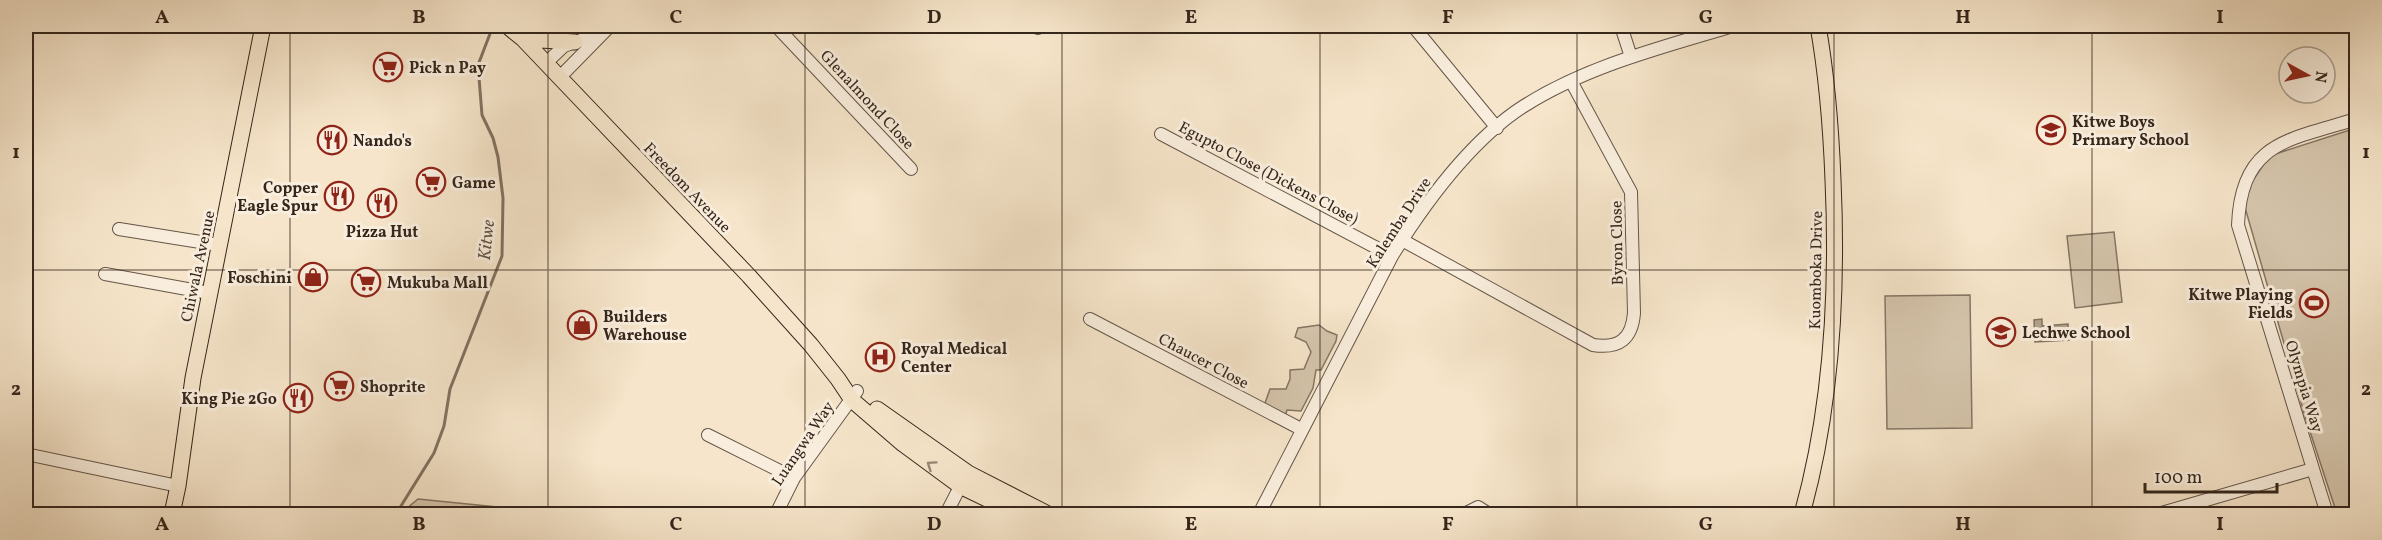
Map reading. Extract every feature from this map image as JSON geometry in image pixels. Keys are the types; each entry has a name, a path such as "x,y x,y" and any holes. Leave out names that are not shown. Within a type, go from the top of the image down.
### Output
{"main road":[{"name":"Chiwala Avenue","path":"172,514 209,292 263,26"},
{"name":"Freedom Avenue","path":"508,26 560,77 749,276 854,396 894,422 964,479 1018,514"},
{"name":"Kuomboka Drive","path":"1799,514 1817,451 1832,334 1834,206 1829,93 1818,26"},
{"path":"523,39 575,42"},
{"name":"Freedom Avenue","path":"964,479 1048,514"}],"street":[{"name":"Glenalmond Close","path":"776,26 911,169"},
{"path":"1413,26 1497,128"},
{"path":"1622,26 1631,57"},
{"name":"Kalemba Drive","path":"1259,514 1392,256 1447,177 1522,107 1571,81 1631,57 1733,26"},
{"path":"546,63 560,49 606,29"},
{"path":"560,77 606,29"},
{"name":"Byron Close","path":"1402,240 1593,345 1604,347 1620,343 1628,336 1633,326 1633,202 1629,186 1571,81"},
{"name":"Olympia Way","path":"2327,514 2238,225 2238,204 2248,172 2268,151 2282,143 2356,119"},
{"name":"Egupto Close (Dickens Close)","path":"1161,134 1392,256"},
{"path":"119,229 219,245"},
{"path":"105,274 209,292"},
{"name":"Chaucer Close","path":"1090,319 1302,429"},
{"name":"Luangwa Way","path":"776,514 794,478 854,396"},
{"path":"708,435 794,478"},
{"path":"26,454 178,486"},
{"path":"2158,514 2313,469"},
{"path":"946,514 964,479"},
{"path":"1464,514 1478,507 1489,514"}],"shaded area":[{"path":"521,26 596,26 584,34 529,33"},
{"name":"Kitwe Playing Fields","path":"2356,128 2356,514 2337,514 2304,413 2242,197 2269,156"},
{"path":"2114,232 2122,302 2075,308 2067,236"},
{"path":"1970,295 1972,428 1887,429 1885,296"},
{"path":"2042,319 2042,326 2068,324 2069,340 2035,342 2034,320"},
{"path":"1319,325 1337,335 1336,341 1321,370 1316,370 1313,388 1301,411 1287,410 1285,417 1264,406 1270,389 1286,389 1290,379 1290,370 1304,369 1311,352 1306,342 1295,337 1298,328"},
{"path":"418,499 566,514 400,514"}],"waterway":[{"name":"Kitwe","path":"396,514 434,453 444,426 450,389 502,256 503,198 498,157 493,138 482,115 478,65 493,26"}],"place":[{"name":"Pick n Pay","path":"388,67"},
{"name":"Kitwe Boys Primary School","path":"2051,130"},
{"name":"Nando's","path":"332,140"},
{"name":"Game","path":"431,182"},
{"name":"Copper Eagle Spur","path":"339,196"},
{"name":"Pizza Hut","path":"382,203"},
{"name":"Foschini","path":"313,277"},
{"name":"Mukuba Mall","path":"366,282"},
{"name":"Kitwe Playing Fields","path":"2314,303"},
{"name":"Builders Warehouse","path":"582,325"},
{"name":"Lechwe School","path":"2001,332"},
{"name":"Royal Medical Center","path":"880,357"},
{"name":"Shoprite","path":"339,386"},
{"name":"King Pie 2Go","path":"298,398"}]}
